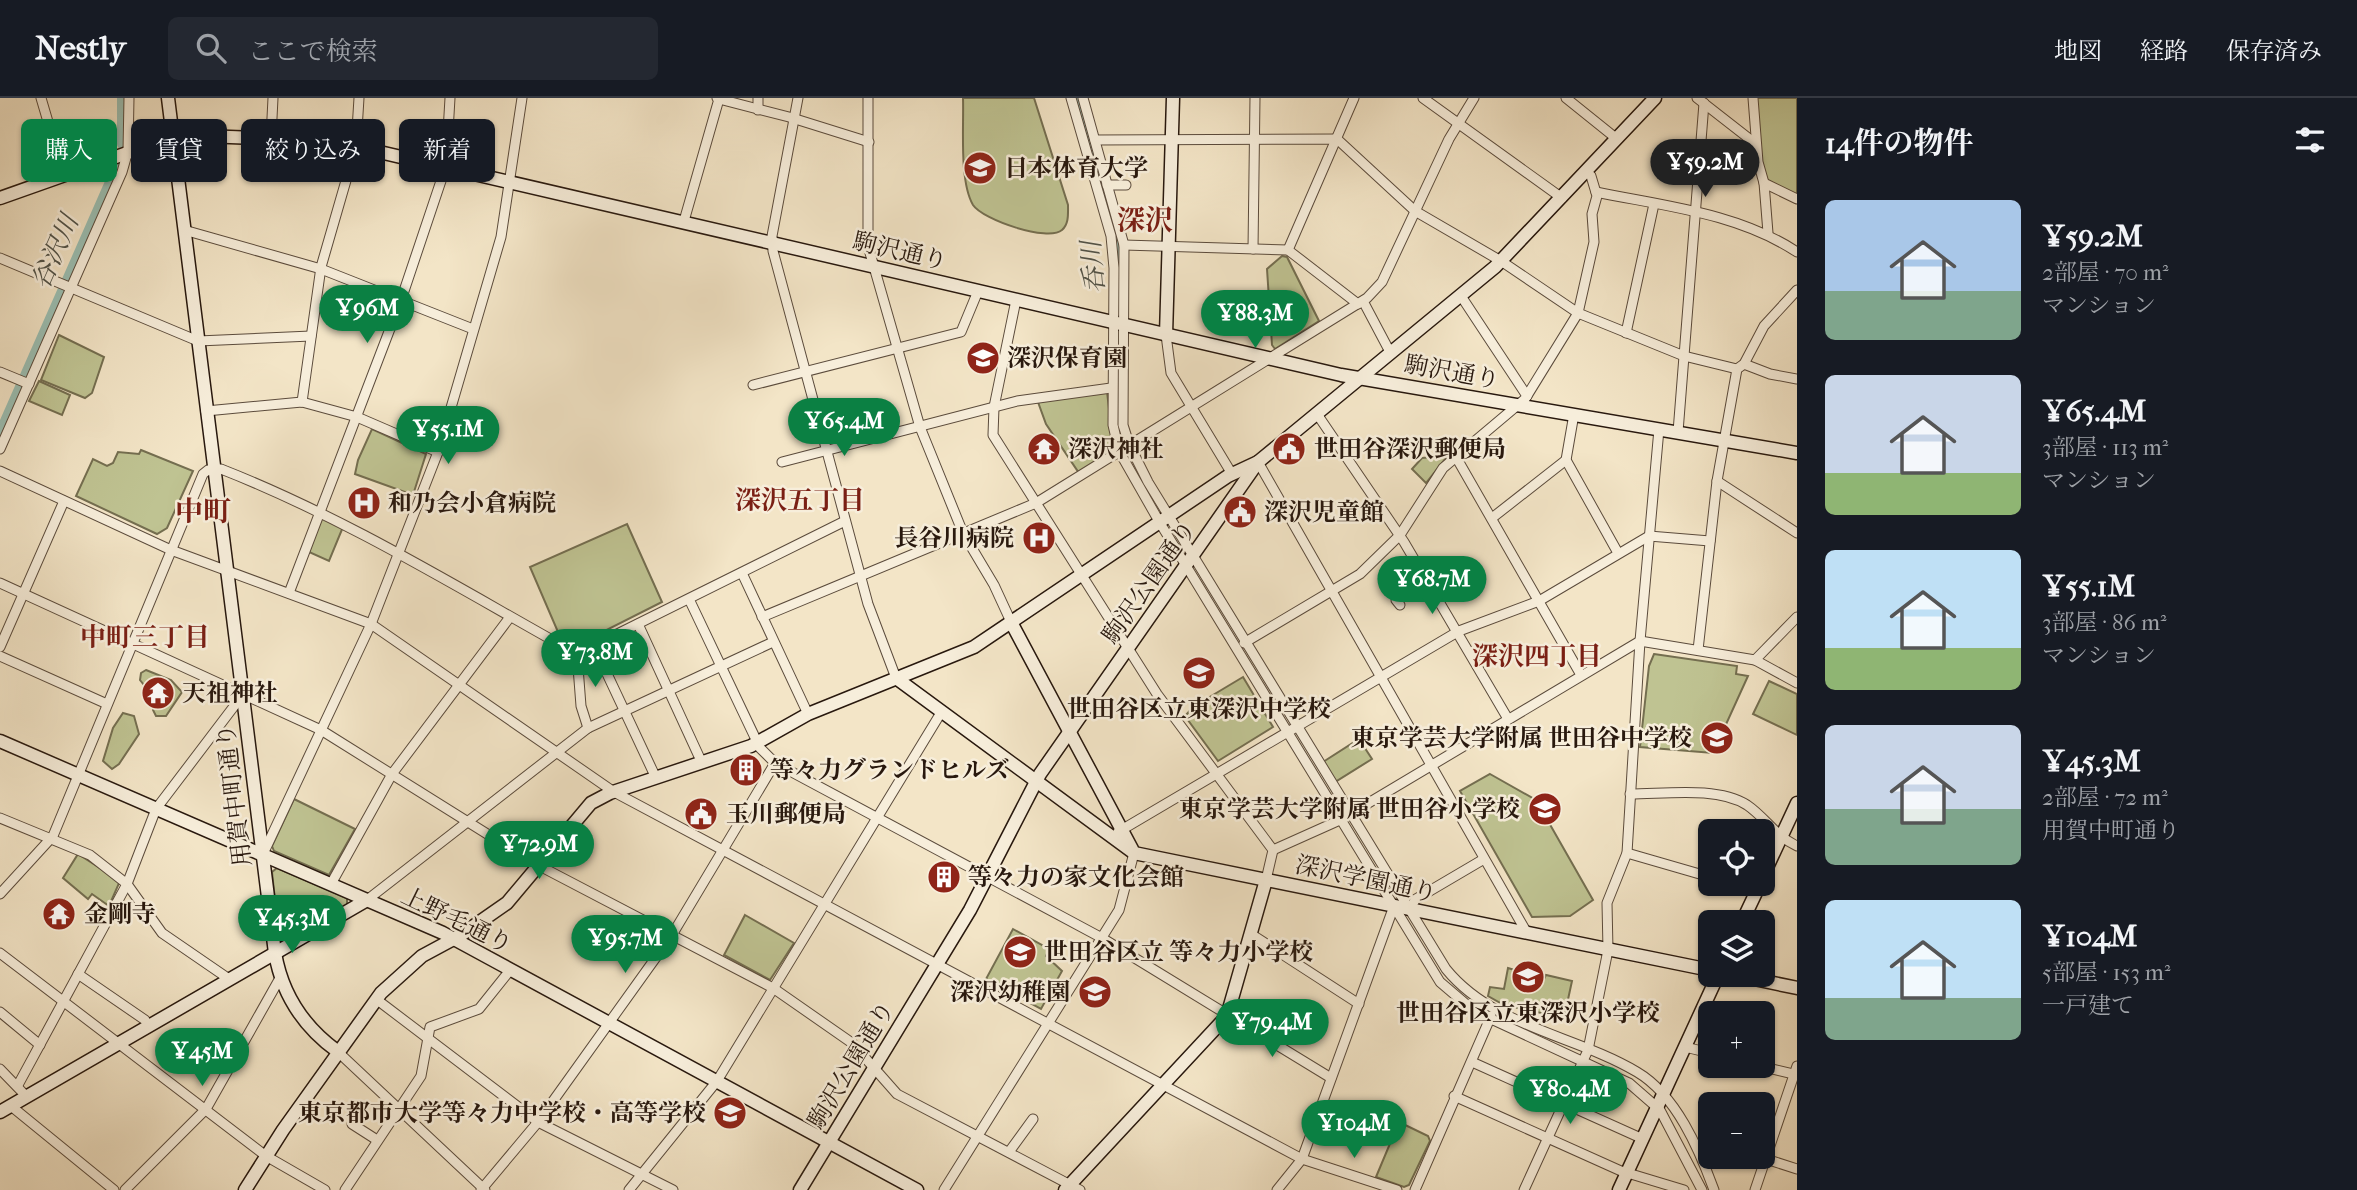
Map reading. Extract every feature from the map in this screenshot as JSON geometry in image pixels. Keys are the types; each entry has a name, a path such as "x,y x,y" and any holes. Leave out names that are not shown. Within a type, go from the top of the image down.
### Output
{"street":[{"path":"41,98 47,119"},
{"path":"0,449 25,383 72,288 128,151 128,98"},
{"name":"用賀中町通り","path":"168,98 171,119"},
{"path":"272,119 273,98"},
{"path":"358,119 359,98"},
{"path":"449,119 450,98"},
{"path":"263,855 371,624 438,452 501,237 523,98"},
{"path":"758,98 758,110"},
{"path":"798,98 772,243 860,576 896,678"},
{"path":"868,98 868,246 920,427 963,533 994,585 1012,624 1134,853 1119,910 944,1190"},
{"path":"1070,98 1111,236 1120,324 1123,425 1129,444 1165,519"},
{"path":"1083,98 1124,245 1120,324 1111,388 1113,425 1119,451 1246,641 1457,983 1495,1009 1637,1072 1684,1126 1714,1190"},
{"path":"1173,98 1166,335 1171,373 1232,474"},
{"path":"1252,249 1255,98"},
{"path":"1288,250 1354,98"},
{"path":"1423,98 1460,121 1562,198"},
{"path":"762,617 1036,503 1360,302 1382,282 1460,121 1474,98"},
{"path":"1566,98 1616,139"},
{"name":"駒沢公園通り","path":"800,1190 988,877 1036,781 1258,462 1501,261 1655,98"},
{"path":"1753,98 1759,174 1764,183 1768,233"},
{"path":"684,221 718,99 869,142"},
{"path":"1700,101 1756,144"},
{"path":"1678,432 1695,212 1700,101"},
{"path":"1095,140 1337,139 1415,211 1501,261 1578,313 1684,356 1797,379"},
{"name":"駒沢通り","path":"117,155 131,150"},
{"path":"1236,647 1360,574 1400,535 1443,468 1523,401 1578,313 1594,242 1592,214 1596,192 1586,171"},
{"name":"駒沢通り","path":"495,178 1359,378 1523,401 1574,414 1797,453"},
{"name":"駒沢通り","path":"0,198 47,182"},
{"name":"用賀中町通り","path":"179,182 275,953 280,978 300,1015 337,1051"},
{"path":"302,402 321,269 346,182"},
{"path":"289,593 401,300 441,182"},
{"path":"1764,183 1797,199"},
{"path":"1107,185 1126,185"},
{"path":"1596,192 1695,212 1768,233 1797,252"},
{"path":"1626,332 1654,204"},
{"path":"184,230 321,269 474,329"},
{"path":"1124,245 1288,250 1360,302 1390,352"},
{"path":"0,258 198,341 311,335"},
{"path":"1698,650 1717,481 1741,367 1764,326 1797,290"},
{"path":"753,385 961,332 978,291"},
{"path":"1461,296 1523,401"},
{"path":"0,583 321,730 538,865 773,988 852,1043 897,1094 1072,1188 1227,1016 1273,850 1157,694 993,435 994,407 1016,300"},
{"path":"0,372 25,383"},
{"path":"782,463 1017,401 1111,388"},
{"path":"206,411 302,402 356,417 438,452"},
{"path":"1317,414 1400,535 1459,631 1508,719"},
{"path":"1574,414 1566,460 1618,553"},
{"path":"1524,1190 1588,1050 1608,950 1607,903 1627,853 1640,641 1659,429"},
{"path":"1456,457 1581,675"},
{"path":"1492,519 1566,460"},
{"path":"246,1190 337,1051 376,999 406,968 499,909 584,809 614,792 758,743 808,714 974,647 1232,474 1258,462 1527,933"},
{"path":"0,894 51,840 203,474 214,468 320,512 400,553 577,654"},
{"path":"0,471 171,550 371,624 614,792 1302,1159 1397,1190"},
{"path":"1717,481 1797,533"},
{"path":"0,648 64,501"},
{"path":"577,654 845,522"},
{"path":"1110,835 1123,831 1459,631 1539,601 1649,536 1710,541"},
{"path":"1190,560 1236,647 1440,982 1454,997 1490,1020 1629,1083 1660,1100 1702,1190"},
{"path":"742,573 808,714"},
{"path":"689,599 758,743 775,763 1102,939 1331,1078"},
{"path":"331,884 392,774 510,617"},
{"path":"1755,660 1797,617"},
{"path":"638,624 702,763"},
{"path":"1273,850 1340,820 1640,641 1755,660 1797,683"},
{"path":"114,1190 6,1109 367,900 588,729 773,642"},
{"path":"594,646 656,778"},
{"path":"577,654 581,706 588,729"},
{"path":"0,656 107,704"},
{"name":"深沢学園通り","path":"896,678 1134,853 1698,968"},
{"path":"18,1085 127,884 156,809 238,701 244,697"},
{"path":"629,1190 717,1082 942,711"},
{"name":"上野毛通り","path":"0,741 453,938 917,1190"},
{"path":"337,1051 483,1189 538,1122 672,934 775,763"},
{"path":"1630,794 1727,797 1751,808 1780,838 1797,846"},
{"path":"1775,849 1797,803"},
{"path":"0,818 90,855 127,884 162,933 229,979"},
{"path":"1627,853 1698,874"},
{"path":"1409,909 1416,899 1484,859"},
{"path":"1278,1190 1302,1159 1394,906"},
{"path":"1251,934 1359,1004"},
{"path":"0,953 266,1156 325,1190"},
{"path":"345,1190 421,1076 430,1027 479,1009 511,969"},
{"path":"78,974 145,1020 148,1026"},
{"path":"125,1190 205,1109 280,978"},
{"path":"1775,983 1797,988"},
{"path":"1619,1190 1712,987"},
{"path":"376,999 538,1122 673,1190"},
{"path":"1415,1190 1495,1009"},
{"path":"0,1012 40,1045"},
{"path":"1685,1047 1698,1050"},
{"path":"1472,1062 1643,1139"},
{"path":"1775,1068 1796,1072 1775,1133"},
{"path":"0,1069 27,1097"},
{"path":"1455,1096 1627,1173 1684,1190"},
{"path":"1009,1153 1033,1119"},
{"path":"352,1124 377,1140"},
{"path":"1775,1162 1797,1170"},
{"path":"1755,1190 1762,1169"}],"green space":[{"path":"963,98 1034,98 1068,205 1067,222 1062,230 1044,233 1016,228 989,217 973,205 964,168"},
{"path":"1756,98 1797,98 1797,197 1767,180 1761,170"},
{"path":"1282,256 1287,257 1319,321 1275,349 1272,345 1267,269"},
{"path":"59,335 104,357 92,393 85,398 41,380"},
{"path":"39,381 70,395 62,415 29,401"},
{"path":"1107,392 1114,450 1079,473 1046,424 1038,402"},
{"path":"372,429 426,454 413,495 355,474 358,460"},
{"path":"1441,444 1449,454 1426,483 1412,469 1422,458 1433,457"},
{"path":"141,450 193,471 167,528 157,534 76,496 93,459 107,466 113,463 118,452 139,454"},
{"path":"322,517 343,527 329,561 309,552"},
{"path":"627,524 662,602 575,646 561,639 530,567"},
{"path":"1654,654 1737,666 1736,674 1748,676 1713,753 1640,747 1649,666"},
{"path":"146,670 171,680 182,692 166,716 156,716 153,710 156,700 140,680 141,673"},
{"path":"1243,677 1273,727 1218,761 1185,716 1193,707"},
{"path":"1769,681 1797,694 1797,735 1753,714"},
{"path":"123,713 134,716 139,734 119,764 112,769 103,761 113,728"},
{"path":"1359,739 1372,759 1335,782 1323,762"},
{"path":"1490,774 1536,800 1593,900 1570,916 1532,917 1460,791"},
{"path":"294,799 355,829 329,875 274,851 272,846"},
{"path":"78,854 120,881 109,906 92,894 88,899 63,878"},
{"path":"277,868 347,898 347,905 285,941 279,937 272,872"},
{"path":"745,915 794,943 770,980 724,955"},
{"path":"1013,929 1049,949 1046,956 1062,971 1041,1009 986,979"},
{"path":"1508,968 1544,979 1546,975 1572,981 1564,1018 1504,1005 1488,996 1490,987 1504,989"},
{"path":"1399,1122 1428,1136 1430,1141 1409,1185 1404,1187 1376,1177"}],"waterway":[{"name":"谷沢川","path":"123,98 123,144"},
{"name":"呑川","path":"1077,98 1116,239 1120,281"},
{"name":"谷沢川","path":"0,435 119,164"}],"place":[{"name":"日本体育大学","path":"980,168"},
{"name":"深沢保育園","path":"983,358"},
{"name":"深沢神社","path":"1044,449"},
{"name":"世田谷深沢郵便局","path":"1289,449"},
{"name":"和乃会小倉病院","path":"364,503"},
{"name":"深沢児童館","path":"1240,512"},
{"name":"長谷川病院","path":"1039,538"},
{"name":"世田谷区立東深沢中学校","path":"1199,673"},
{"name":"天祖神社","path":"158,693"},
{"name":"東京学芸大学附属 世田谷中学校","path":"1717,738"},
{"name":"等々力グランドヒルズ","path":"746,770"},
{"name":"東京学芸大学附属 世田谷小学校","path":"1545,809"},
{"name":"玉川郵便局","path":"701,814"},
{"name":"等々力の家文化会館","path":"944,877"},
{"name":"金剛寺","path":"59,914"},
{"name":"世田谷区立 等々力小学校","path":"1020,952"},
{"name":"世田谷区立東深沢小学校","path":"1528,977"},
{"name":"深沢幼稚園","path":"1095,992"},
{"name":"東京都市大学等々力中学校・高等学校","path":"730,1113"}],"district":[{"name":"深沢","path":"1145,220"},
{"name":"深沢五丁目","path":"800,500"},
{"name":"中町","path":"203,511"},
{"name":"中町三丁目","path":"145,637"},
{"name":"深沢四丁目","path":"1537,656"}]}
